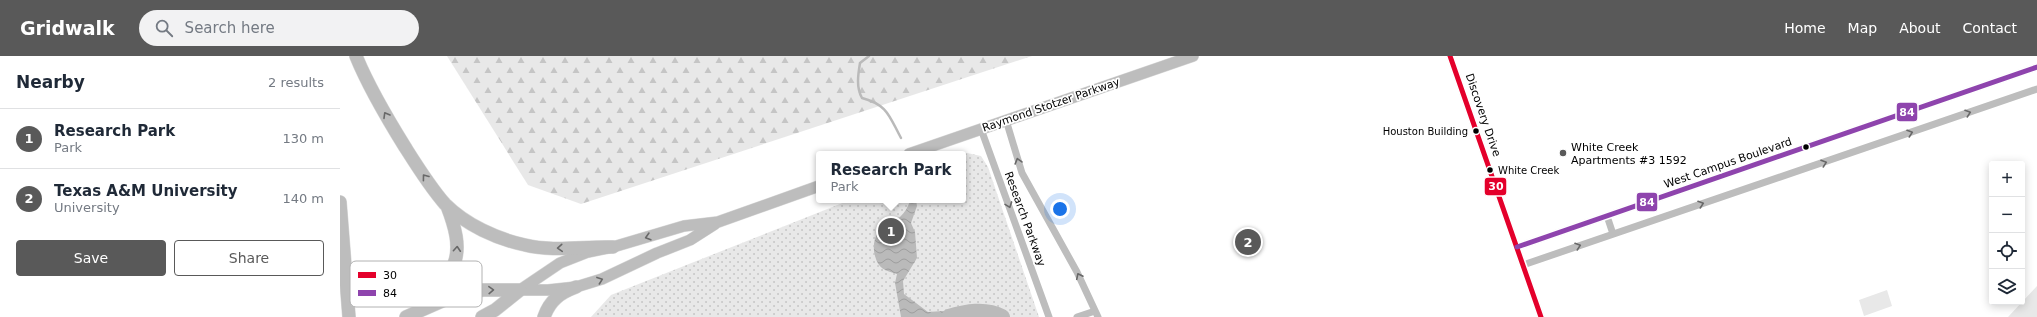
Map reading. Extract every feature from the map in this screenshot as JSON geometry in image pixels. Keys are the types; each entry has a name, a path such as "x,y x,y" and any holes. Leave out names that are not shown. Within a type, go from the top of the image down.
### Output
{"highway":[{"path":"356,56 375,96 418,168 446,204 468,221 490,234 526,246 554,248 613,247"},
{"path":"340,202 349,317"},
{"path":"446,204 458,241 457,261"},
{"path":"544,317 554,300 564,292 576,287"},
{"path":"482,290 520,290"},
{"path":"482,317 495,310 520,290"},
{"path":"406,317 427,307"}],"main road":[{"name":"Raymond Stotzer Parkway","path":"918,151 1193,56"},
{"path":"520,290 560,263 588,252 613,247 684,226 718,222 816,187"},
{"path":"520,290 548,290 576,287 602,280 657,252 690,240 718,222"}],"street":[{"name":"Discovery Drive","path":"1450,56 1541,317"},
{"name":"West Campus Boulevard","path":"1517,247 2037,67"},
{"path":"1523,265 2037,89"},
{"name":"Research Parkway","path":"1006,120 1022,173 1077,272 1097,314"},
{"name":"Research Parkway","path":"981,129 1049,317"},
{"path":"1607,216 1613,234"},
{"path":"1077,317 1097,314"}],"green space":[{"path":"447,56 1032,56 581,204 528,185"},
{"path":"966,154 981,156 988,167 1039,317 591,317 611,295 842,203 966,203"},
{"path":"2037,286 2037,317 2008,317 2019,305 2025,305 2025,299"},
{"path":"1887,290 1892,306 1864,316 1859,300"}],"water":[{"path":"909,203 916,203 917,206 911,223 915,232 917,258 903,281 904,294 928,312 958,310 962,317 901,317 895,283 897,274 889,272 880,266 876,260 874,246 876,236 881,228 900,217"}],"waterway":[{"name":"White Creek","path":"869,56 860,63 858,81 860,94 862,98 877,104 887,112 901,138"},
{"name":"White Creek","path":"949,317 969,312 989,312 1002,317"}],"transit line":[{"name":"30","path":"1450,56 1541,317"},
{"name":"84","path":"1517,247 2037,67"}],"place":[{"name":"Houston Building","path":"1476,131"},
{"name":"White Creek Apartments #3 1592","path":"1563,153"},
{"name":"White Creek","path":"1490,170"},
{"name":"Research Park","path":"891,231"},
{"name":"Texas A&M University","path":"1248,242"}]}
